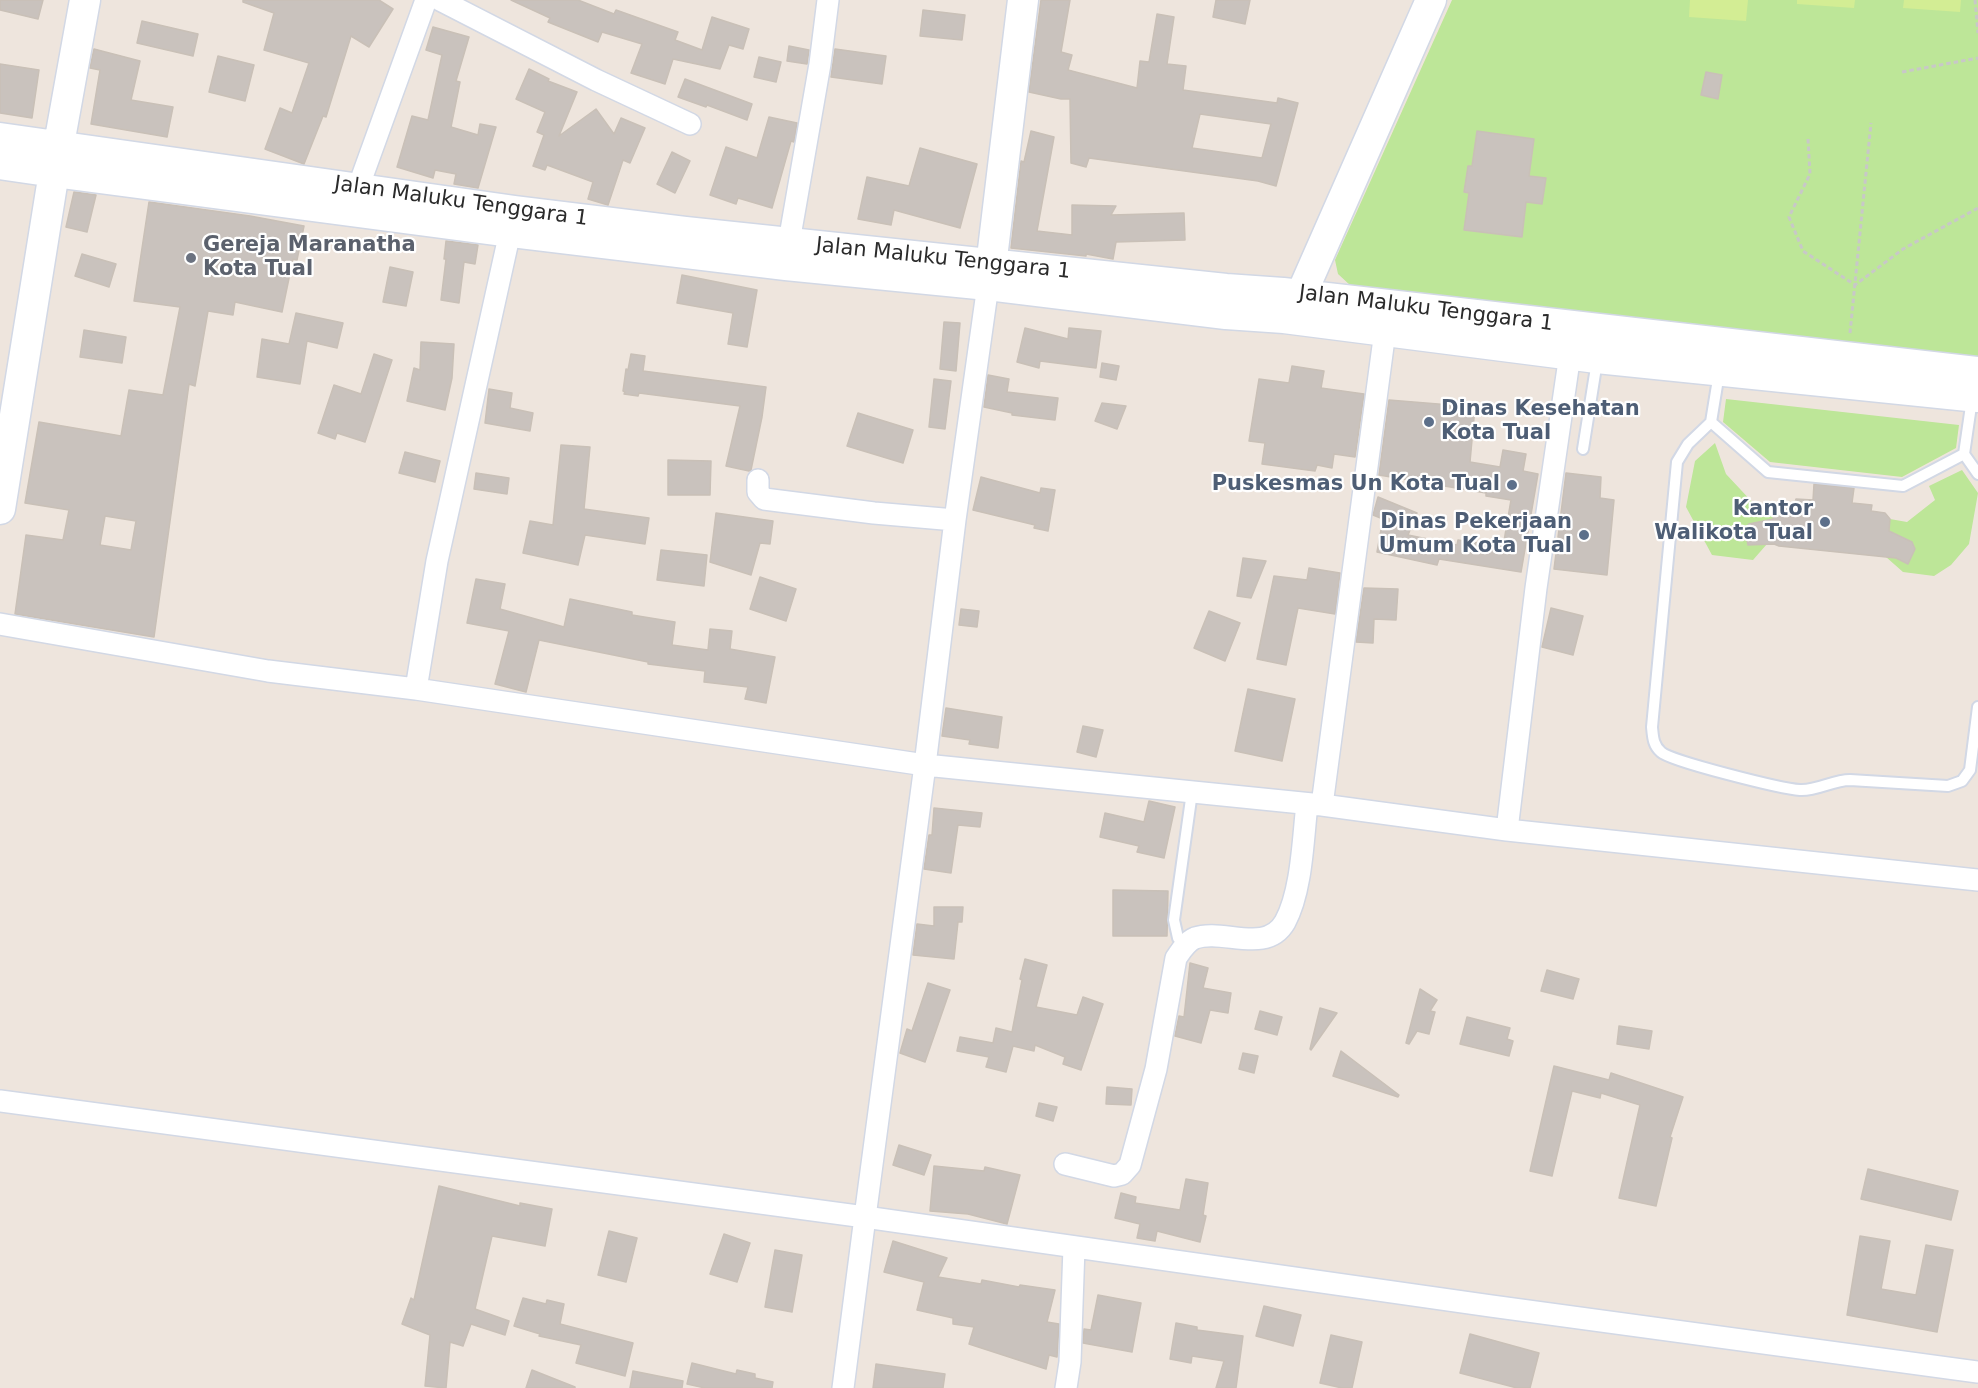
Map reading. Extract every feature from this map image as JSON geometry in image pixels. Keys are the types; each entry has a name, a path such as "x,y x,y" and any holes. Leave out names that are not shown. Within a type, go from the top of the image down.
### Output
{"main road":[{"path":"0,509 56,160 86,0"},
{"path":"990,275 1023,0"},
{"path":"1288,306 1411,0"},
{"path":"1288,306 1431,0"},
{"path":"0,138 56,160"},
{"path":"0,164 56,160"},
{"name":"Jalan Maluku Tenggara 1","path":"56,160 358,188 549,215 789,242 990,275"},
{"name":"Jalan Maluku Tenggara 1","path":"56,160 510,232 786,265 1226,289 1385,331 1719,371 1975,384"},
{"name":"Jalan Maluku Tenggara 1","path":"1288,306 1847,358 1975,384"}],"street":[{"path":"358,188 426,0"},
{"path":"440,0 596,80 690,124"},
{"path":"789,242 820,64 828,0"},
{"path":"416,689 437,561 510,232"},
{"path":"843,1388 955,520 990,275"},
{"path":"1065,1164 1114,1176 1122,1174 1130,1165 1156,1069 1176,958 1185,946 1194,938 1263,938 1277,932 1286,921 1298,885 1314,805 1385,331"},
{"path":"1507,830 1536,588 1583,356"},
{"path":"758,480 758,492 764,499 874,513 955,520"},
{"path":"0,624 268,671 416,689 925,765 1314,805 1507,830 1978,880"},
{"path":"0,1101 865,1217 1503,1308 1978,1372"},
{"path":"1066,1388 1070,1362 1074,1247"}],"lane":[{"path":"1583,356 1583,448"},
{"path":"1719,371 1711,422 1688,444 1677,462 1652,727 1654,743 1663,754 1742,778 1802,790 1841,780 1948,786 1962,781 1970,770 1978,707"},
{"path":"1975,384 1964,454 1978,474"},
{"path":"1711,422 1768,472 1904,486 1964,454"},
{"path":"1185,946 1178,938 1174,920 1192,792"}],"path":[{"path":"1975,0 1978,33"},
{"path":"1902,72 1978,58"},
{"path":"1847,358 1871,123"},
{"path":"1808,139 1810,174 1789,217 1803,251 1855,285"},
{"path":"1855,285 1903,249 1978,208"}],"green space":[{"path":"1452,0 1978,0 1978,359 1351,286 1338,274 1335,260"},
{"path":"1690,0 1748,0 1746,21 1689,17"},
{"path":"1797,0 1855,0 1854,8 1797,4"},
{"path":"1904,0 1961,0 1960,12 1903,8"},
{"path":"1726,399 1959,425 1956,448 1902,477 1770,462 1723,422"},
{"path":"1715,443 1726,474 1755,505 1774,510 1773,519 1749,524 1745,529 1749,544 1767,544 1753,560 1712,555 1686,507 1695,461"},
{"path":"1962,470 1978,493 1969,544 1951,565 1934,576 1903,572 1886,557 1915,549 1912,542 1889,531 1890,519 1907,522 1935,500 1929,486"}],"building":[{"path":"0,0 43,0 38,19 0,10"},
{"path":"243,0 379,0 393,9 369,47 351,36 326,117 323,116 304,164 265,149 280,108 292,113 309,63 264,50 274,13 243,2"},
{"path":"511,0 578,0 614,14 616,10 678,32 675,40 702,50 712,17 749,29 743,49 729,45 720,69 673,59 665,84 631,73 642,44 602,32 598,42 548,22 550,18"},
{"path":"1041,0 1070,0 1061,52 1072,55 1068,70 1137,88 1140,61 1149,62 1157,14 1174,17 1167,64 1186,66 1183,90 1277,103 1278,98 1298,103 1276,186 1258,181 1089,158 1086,167 1071,163 1070,99 1029,92","holes":["1200,114 1271,124 1262,158 1192,148"]},
{"path":"1216,0 1250,0 1245,24 1213,17"},
{"path":"923,10 965,15 962,40 920,36"},
{"path":"142,21 198,34 193,56 137,43"},
{"path":"433,27 469,37 456,81 460,82 451,127 478,135 480,124 496,127 478,188 454,184 456,174 435,170 433,178 397,167 412,116 428,120 442,55 426,50"},
{"path":"789,46 809,50 807,64 787,61"},
{"path":"94,49 140,61 131,100 173,107 167,137 91,124 100,70 90,68"},
{"path":"835,49 886,56 882,84 831,77"},
{"path":"218,56 254,65 245,101 209,92"},
{"path":"759,57 781,62 776,82 754,77"},
{"path":"0,64 39,70 32,118 0,113"},
{"path":"529,69 549,79 548,81 577,92 559,136 596,109 614,134 621,118 645,128 630,163 623,160 608,205 588,199 593,182 547,165 545,170 533,166 544,135 537,132 545,112 516,99"},
{"path":"1706,72 1722,75 1718,99 1701,95"},
{"path":"685,79 752,104 747,120 678,97"},
{"path":"769,117 797,123 794,142 791,141 772,208 738,198 736,204 710,195 726,147 757,158"},
{"path":"1031,131 1054,137 1037,231 1072,235 1072,205 1116,206 1111,215 1184,213 1185,240 1116,242 1113,259 1086,254 1086,256 1011,248 1021,161 1024,162"},
{"path":"1477,131 1534,139 1529,176 1546,178 1542,204 1526,202 1522,237 1464,230 1469,193 1464,192 1468,166 1472,166"},
{"path":"920,148 977,164 960,228 894,210 891,225 858,219 867,177 909,186"},
{"path":"672,152 690,161 675,193 657,184"},
{"path":"74,192 96,195 87,232 66,227"},
{"path":"149,202 304,226 297,260 293,259 282,312 235,302 233,315 208,311 195,386 189,384 154,637 15,614 26,535 63,540 69,510 25,503 39,422 121,436 129,390 163,395 180,307 134,301","holes":["105,516 136,521 131,550 100,545"]},
{"path":"446,241 478,245 475,264 464,262 459,303 441,300"},
{"path":"82,254 116,264 109,287 75,276"},
{"path":"390,267 413,272 406,306 383,302"},
{"path":"682,275 757,290 747,347 728,344 733,313 677,303"},
{"path":"296,313 343,323 337,348 307,341 300,384 257,377 262,339 289,344"},
{"path":"944,322 960,323 956,371 940,369"},
{"path":"1025,328 1068,339 1069,328 1101,331 1096,368 1040,361 1039,368 1017,362"},
{"path":"84,330 126,337 122,363 80,357"},
{"path":"421,342 454,344 452,378 445,410 407,401 414,368 420,370"},
{"path":"374,354 392,360 365,442 337,433 335,439 318,433 334,385 361,394"},
{"path":"631,354 645,356 643,371 766,387 751,470 726,466 740,406 639,393 638,396 624,394 626,369 628,370"},
{"path":"1102,363 1119,366 1116,380 1100,377"},
{"path":"1292,366 1324,371 1321,388 1364,394 1355,457 1334,454 1332,468 1317,465 1315,471 1262,464 1265,443 1249,441 1259,379 1289,383"},
{"path":"988,375 1009,379 1007,392 1058,398 1055,420 1012,415 1012,413 984,407"},
{"path":"934,379 951,381 945,429 929,427"},
{"path":"489,389 512,393 510,408 533,413 530,431 485,423"},
{"path":"1389,400 1475,407 1470,462 1500,467 1503,450 1526,454 1523,471 1538,474 1521,572 1439,559 1437,565 1377,552 1383,519 1373,515 1378,497 1417,513 1408,535 1457,545 1458,540 1503,547 1511,500 1486,496 1486,493 1379,475"},
{"path":"1102,403 1126,406 1117,429 1095,421"},
{"path":"858,413 913,430 903,463 847,446"},
{"path":"561,445 590,447 584,509 649,518 645,544 585,535 578,565 523,553 530,521 553,525"},
{"path":"405,452 440,461 435,482 399,473"},
{"path":"668,460 711,461 710,495 668,495"},
{"path":"476,473 509,478 507,494 474,489"},
{"name":"Dinas Pekerjaan Umum Kota Tual","path":"1566,473 1601,477 1600,498 1614,500 1607,575 1554,569"},
{"path":"981,477 1040,493 1041,488 1055,490 1048,531 1034,528 1035,525 973,510"},
{"name":"Kantor Walikota Tual","path":"1814,484 1854,488 1852,503 1872,505 1871,511 1885,513 1890,519 1889,531 1912,542 1915,549 1908,564 1896,558 1774,544 1748,545 1745,529 1749,524 1773,519 1774,510 1781,504 1794,505 1796,499 1813,500"},
{"path":"716,513 773,521 770,544 760,543 751,575 710,562"},
{"path":"661,550 707,555 704,586 657,580"},
{"path":"1243,558 1266,561 1251,598 1237,596"},
{"path":"1309,568 1340,573 1335,614 1298,608 1286,665 1257,659 1274,576 1307,580"},
{"path":"760,577 796,589 786,621 750,609"},
{"path":"476,579 505,584 500,609 564,627 570,599 632,612 632,615 675,622 672,645 708,650 710,629 732,631 730,649 775,657 766,703 745,699 748,687 704,682 705,671 648,664 648,662 539,640 526,692 495,684 509,631 467,623"},
{"path":"1364,588 1398,589 1396,620 1374,619 1373,643 1356,642"},
{"path":"1551,608 1583,616 1573,655 1542,647"},
{"path":"961,609 979,611 977,627 959,625"},
{"path":"1209,611 1240,623 1225,661 1194,648"},
{"path":"1248,689 1295,699 1282,761 1235,751"},
{"path":"946,708 1002,717 998,748 969,744 970,740 942,736"},
{"path":"1083,726 1103,730 1096,757 1077,752"},
{"path":"1149,801 1175,807 1164,858 1137,852 1139,846 1100,837 1105,813 1144,822"},
{"path":"934,808 982,813 980,827 958,825 951,873 924,869 929,835 932,835"},
{"path":"1113,890 1168,891 1167,936 1113,936"},
{"path":"934,907 963,907 962,922 958,922 954,959 913,955 917,924 934,926"},
{"path":"1025,959 1047,965 1036,1007 1077,1015 1083,997 1103,1004 1081,1070 1063,1064 1065,1057 1035,1045 1034,1051 1013,1046 1006,1072 986,1067 989,1057 957,1051 960,1037 993,1043 996,1028 1012,1032"},
{"path":"1190,963 1208,968 1203,988 1231,993 1228,1013 1210,1010 1201,1043 1175,1036 1179,1016 1184,1017"},
{"path":"1547,970 1579,979 1573,999 1541,991"},
{"path":"928,983 950,990 925,1062 900,1053 907,1029 912,1031"},
{"path":"1420,989 1437,1000 1430,1011 1435,1012 1429,1034 1417,1031 1409,1044 1406,1043"},
{"path":"1320,1008 1337,1013 1311,1050 1310,1049"},
{"path":"1260,1011 1282,1017 1277,1035 1255,1029"},
{"path":"1467,1017 1510,1028 1507,1039 1513,1041 1509,1056 1460,1044"},
{"path":"1619,1026 1652,1031 1649,1049 1617,1044"},
{"path":"1341,1051 1399,1095 1398,1097 1333,1076"},
{"path":"1243,1053 1258,1056 1254,1073 1239,1069"},
{"path":"1554,1066 1609,1080 1611,1073 1683,1097 1670,1137 1672,1138 1656,1206 1619,1198 1640,1105 1601,1093 1600,1098 1572,1091 1552,1176 1530,1171"},
{"path":"1107,1087 1132,1089 1131,1105 1106,1104"},
{"path":"1039,1103 1057,1107 1053,1121 1036,1116"},
{"path":"899,1145 931,1155 924,1175 893,1165"},
{"path":"934,1166 984,1171 985,1167 1020,1175 1007,1224 968,1214 930,1211"},
{"path":"1868,1169 1958,1191 1951,1220 1861,1199"},
{"path":"1186,1179 1208,1183 1203,1215 1206,1216 1200,1242 1157,1231 1155,1241 1137,1238 1140,1224 1115,1218 1121,1193 1136,1197 1135,1203 1180,1210"},
{"path":"439,1186 520,1206 520,1203 552,1209 545,1246 492,1236 475,1309 509,1321 505,1335 471,1324 463,1346 450,1342 446,1388 425,1386 430,1335 402,1324 411,1298 414,1300"},
{"path":"609,1231 637,1238 626,1282 598,1275"},
{"path":"724,1234 750,1243 737,1282 710,1274"},
{"path":"1860,1236 1890,1241 1881,1289 1916,1295 1926,1245 1953,1250 1937,1332 1847,1315"},
{"path":"893,1241 947,1258 938,1277 981,1284 982,1280 1019,1287 1020,1285 1055,1290 1047,1322 1059,1324 1057,1357 1049,1355 1046,1369 969,1344 974,1327 953,1324 953,1318 917,1310 924,1282 884,1272"},
{"path":"775,1250 802,1255 792,1312 765,1307"},
{"path":"1098,1295 1141,1303 1132,1352 1083,1343 1084,1329 1091,1330"},
{"path":"523,1298 546,1304 547,1300 564,1304 560,1324 633,1343 625,1376 576,1363 581,1345 539,1336 540,1334 514,1326"},
{"path":"1264,1306 1301,1315 1293,1346 1256,1336"},
{"path":"1176,1323 1197,1327 1197,1330 1243,1336 1236,1388 1216,1388 1224,1361 1192,1356 1191,1363 1170,1359"},
{"path":"1470,1334 1539,1353 1530,1388 1517,1388 1460,1373"},
{"path":"1331,1335 1362,1342 1352,1388 1320,1383"},
{"path":"692,1363 736,1374 737,1370 755,1374 755,1378 773,1382 772,1388 705,1388 687,1384"},
{"path":"876,1364 945,1374 943,1388 873,1388"},
{"path":"532,1370 575,1387 575,1388 526,1388"},
{"path":"633,1371 683,1381 682,1388 630,1388"}],"place":[{"name":"Gereja Maranatha Kota Tual","path":"191,258"},
{"name":"Dinas Kesehatan Kota Tual","path":"1429,422"},
{"name":"Puskesmas Un Kota Tual","path":"1512,485"},
{"name":"Kantor Walikota Tual","path":"1825,522"},
{"name":"Dinas Pekerjaan Umum Kota Tual","path":"1584,535"}]}
